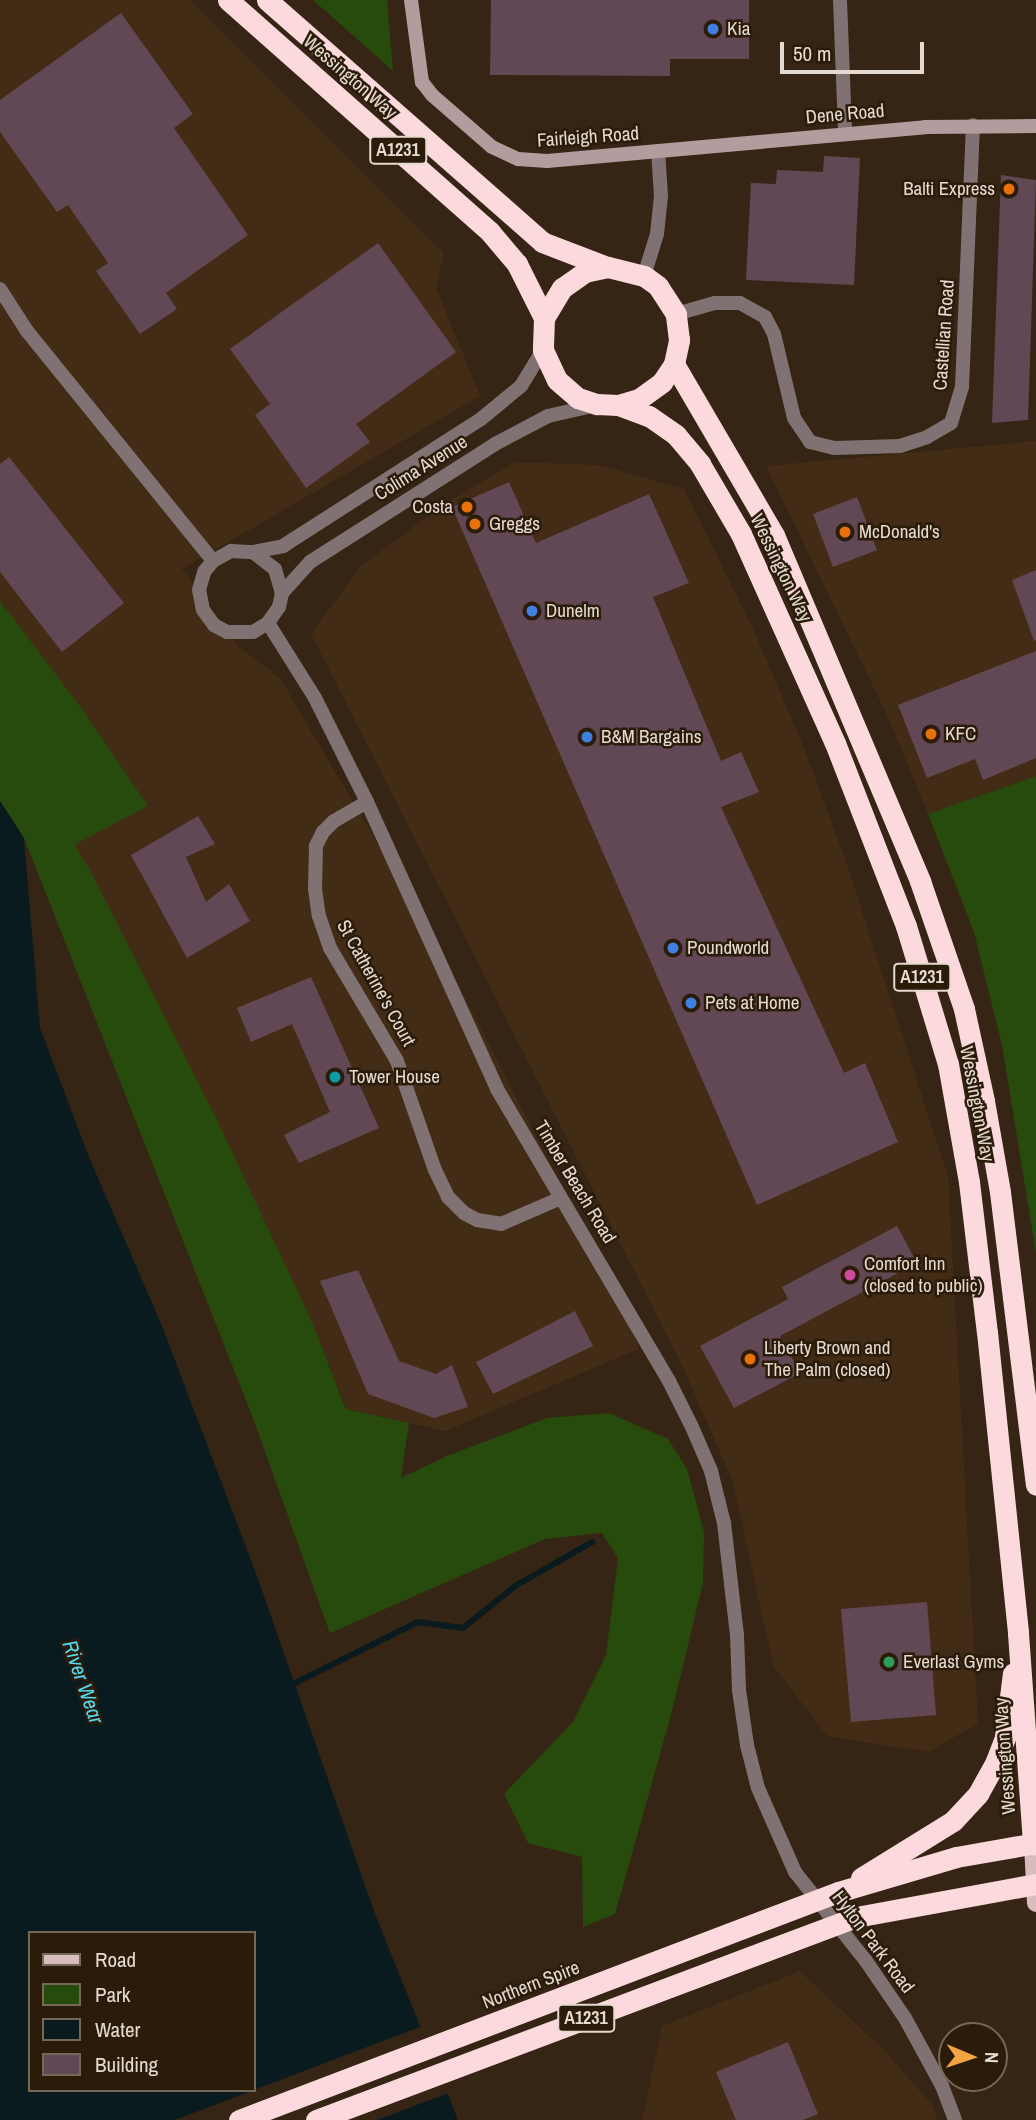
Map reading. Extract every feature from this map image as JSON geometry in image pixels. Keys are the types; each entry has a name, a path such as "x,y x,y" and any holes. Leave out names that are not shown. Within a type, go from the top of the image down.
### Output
{"highway":[{"name":"Wessington Way","path":"228,0 491,232 517,264 544,318 543,350 557,380 578,398 649,416 676,435 700,464 741,534 835,743 906,926 948,1065 969,1182 1018,1633 1034,1843"},
{"name":"Wessington Way","path":"267,0 542,242 608,267"},
{"name":"Wessington Way","path":"544,318 562,288 585,272 608,267 622,268 644,276"},
{"path":"607,405 639,399 662,382 674,364 679,340 676,314 657,286 644,276"},
{"name":"Wessington Way","path":"674,364 774,535 920,881 964,1009 1000,1192 1036,1485"},
{"path":"838,1892 953,1821 978,1794 1005,1737 1018,1633"},
{"name":"A1231","path":"838,1892 956,1857 1034,1843"},
{"name":"A1231","path":"316,2120 856,1917 1035,1890"},
{"name":"Northern Spire","path":"239,2120 838,1892"}],"main road":[{"name":"Wessington Way","path":"1034,1843 1035,1890"}],"street":[{"name":"Fairleigh Road","path":"411,0 422,82 432,95 492,146 518,159 547,161 658,151"},
{"path":"840,0 845,133"},
{"name":"Dene Road","path":"658,151 845,133 973,125 1036,126"},
{"name":"Castellian Road","path":"676,314 715,303 740,303 765,317 774,334 794,418 810,442 834,448 900,446 951,423 962,387 973,125"},
{"path":"644,276 657,234 661,196 658,151"},
{"path":"0,289 27,331 213,561"},
{"name":"Colima Avenue","path":"253,552 283,546 481,419 521,386 543,350"},
{"name":"Colima Avenue","path":"282,593 310,562 495,444 548,416 607,405"},
{"path":"231,551 253,552 275,569 282,593 279,607 268,623 253,632 239,634 214,625 202,610 199,590 204,572 213,561 231,551"},
{"name":"Timber Beach Road","path":"268,623 316,698 367,803 497,1089 669,1381 711,1471 724,1523 737,1635 739,1690 747,1745 758,1788"},
{"name":"St Catherine's Court","path":"367,803 334,821 323,832 316,846 315,890 319,916 330,948 397,1061 435,1170 448,1197 464,1213 477,1220 501,1224 561,1198"},
{"name":"Hylton Park Road","path":"758,1788 795,1872 866,1961 905,2018 942,2086 954,2120"}],"shaded area":[{"path":"0,0 190,0 444,253 436,287 480,396 182,569 239,647 280,678 443,955 584,1230 639,1349 445,1431 347,1409 313,1324 0,730"},
{"path":"1036,441 1036,776 928,814 889,719 766,466"},
{"path":"515,462 599,465 684,489 755,633 802,743 844,856 948,1176 978,1723 929,1752 827,1736 773,1665 733,1482 683,1367 311,634 362,565 446,503"},
{"path":"800,1971 887,2053 934,2107 937,2120 642,2120 662,2026"}],"green space":[{"path":"313,0 387,0 393,71"},
{"path":"0,601 82,709 148,806 74,845 90,870 215,1116 313,1324 346,1409 409,1423 401,1478 447,1456 547,1418 609,1413 668,1439 687,1469 704,1532 703,1583 671,1715 615,1914 583,1927 582,1857 528,1843 504,1794 573,1722 606,1655 618,1558 602,1533 545,1539 330,1633 253,1418 24,838 0,801"},
{"path":"1036,776 1036,1253 1002,1045 974,932 928,814"}],"water":[{"name":"River Wear","path":"0,801 24,838 40,1028 89,1157 162,1326 257,1576 375,1914 458,2120 0,2120"}],"pier":[{"path":"425,2025 451,2092 377,2120 175,2120 249,2092 256,2092 256,2089"}],"building":[{"path":"491,0 749,0 749,59 670,59 670,76 490,75"},
{"path":"121,13 193,114 174,128 248,235 166,293 177,309 140,334 96,271 108,263 68,205 57,212 0,132 0,100"},
{"path":"824,156 860,158 854,285 746,280 751,183 776,184 777,170 823,172"},
{"path":"1001,175 1036,180 1028,420 992,423"},
{"path":"378,243 456,352 356,424 370,442 306,488 255,415 270,404 230,349"},
{"path":"9,457 124,603 62,652 0,572 0,464"},
{"path":"509,482 536,543 649,494 689,583 653,597 721,761 741,752 759,792 721,807 844,1073 865,1063 898,1142 757,1205 452,507"},
{"name":"McDonald's","path":"857,497 877,550 833,567 813,514"},
{"path":"1036,570 1036,640 1034,641 1012,580"},
{"path":"1036,651 1036,758 983,780 975,759 927,778 898,705"},
{"path":"198,816 215,844 186,857 206,902 229,884 250,921 187,958 131,855"},
{"name":"Tower House","path":"311,977 379,1128 299,1163 284,1135 330,1112 292,1024 251,1042 237,1008"},
{"path":"897,1226 917,1263 780,1336 800,1373 734,1408 700,1346 788,1299 782,1287"},
{"path":"358,1270 399,1361 436,1374 452,1365 468,1407 434,1418 368,1394 320,1281"},
{"path":"575,1311 593,1346 493,1394 476,1362"},
{"name":"Everlast Gyms","path":"927,1602 936,1715 851,1722 841,1609"},
{"path":"788,2042 818,2114 803,2120 736,2120 716,2072"}],"waterway":[{"path":"289,1686 418,1622 463,1628 515,1586 592,1542"}],"place":[{"name":"Kia","path":"713,29"},
{"name":"Balti Express","path":"1009,189"},
{"name":"Costa","path":"467,507"},
{"name":"Greggs","path":"475,524"},
{"name":"McDonald's","path":"845,532"},
{"name":"Dunelm","path":"532,611"},
{"name":"KFC","path":"931,734"},
{"name":"B&M Bargains","path":"587,737"},
{"name":"Poundworld","path":"673,948"},
{"name":"Pets at Home","path":"691,1003"},
{"name":"Tower House","path":"335,1077"},
{"name":"Comfort Inn (closed to public)","path":"850,1275"},
{"name":"Liberty Brown and The Palm (closed)","path":"750,1359"},
{"name":"Everlast Gyms","path":"889,1662"}]}
